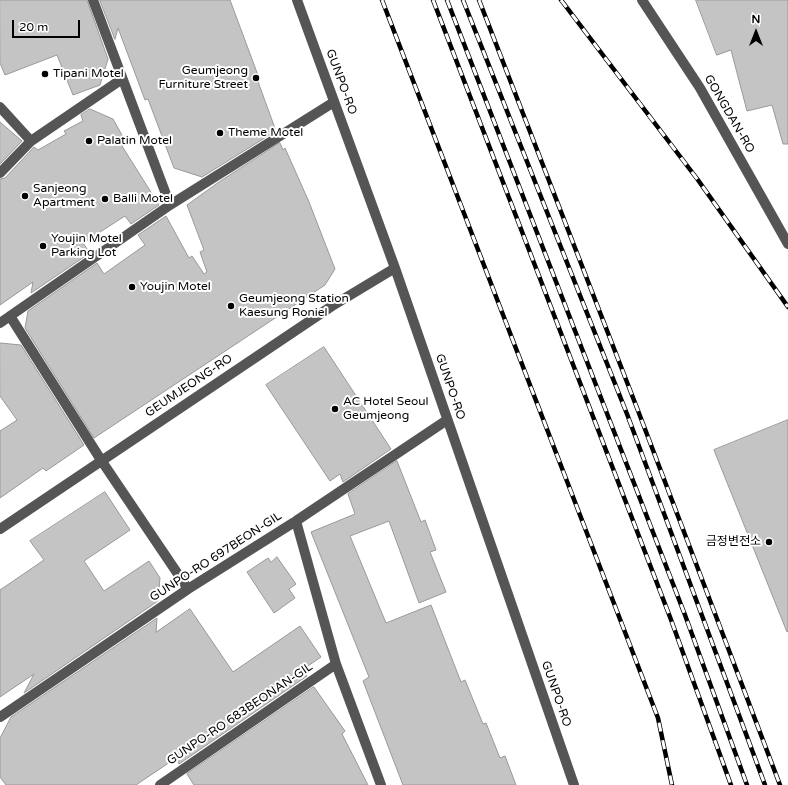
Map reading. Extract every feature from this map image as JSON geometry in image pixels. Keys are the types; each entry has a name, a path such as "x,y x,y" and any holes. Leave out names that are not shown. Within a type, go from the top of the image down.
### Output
{"street":[{"path":"93,0 170,205"},
{"name":"GUNPO-RO","path":"297,0 395,268 574,785"},
{"name":"GONGDAN-RO","path":"642,0 700,88 788,244"},
{"path":"0,173 30,140 122,79"},
{"path":"0,323 170,205 334,102"},
{"path":"0,107 30,140"},
{"name":"GEUMJEONG-RO","path":"0,530 101,460 332,306 395,268"},
{"path":"10,316 101,460 188,589"},
{"name":"GUNPO-RO 697BEON-GIL","path":"0,717 188,589 296,521 447,420"},
{"path":"296,521 336,664 381,785"},
{"name":"GUNPO-RO 683BEONAN-GIL","path":"160,785 336,664"}],"building":[{"path":"0,0 87,0 108,59 100,85 73,95 57,55 5,75 0,63"},
{"path":"100,0 230,0 259,78 257,79 276,131 202,177 174,168 148,99 145,100 118,28 115,39"},
{"path":"696,0 788,0 788,144 783,144 772,105 747,111 731,50 717,55"},
{"path":"90,109 113,119 127,144 122,146 159,205 131,224 125,216 83,243 90,253 31,293 33,282 0,305 0,179 5,178 34,147 38,150 66,134 64,131 83,121 81,115"},
{"path":"0,122 22,141 0,164"},
{"name":"Geumjeong Station Kaesung Roniel","path":"280,143 283,150 285,148 309,202 335,269 325,285 94,438 25,328 28,311 97,263 104,274 145,245 138,235 166,216 189,258 192,256 204,274 207,272 200,252 204,250 187,205 219,182"},
{"path":"0,343 21,345 84,445 46,471 43,468 0,498 0,431 17,420 0,396"},
{"path":"324,347 391,449 343,482 340,474 330,481 266,385"},
{"name":"금정변전소","path":"788,420 788,631 787,632 714,450"},
{"path":"397,461 421,522 425,520 436,550 430,552 446,592 419,603 389,521 350,536 386,623 431,605 461,682 465,680 483,724 486,723 500,758 505,756 516,785 403,785 363,681 369,677 311,532 355,514 348,494"},
{"path":"105,492 130,530 84,561 104,591 149,561 160,578 158,601 24,693 34,674 0,697 0,590 44,560 30,541"},
{"path":"277,557 296,584 289,589 295,598 274,613 247,572 268,558 271,562"},
{"path":"190,609 233,672 300,626 321,657 302,670 307,676 179,764 176,758 136,785 6,785 0,777 0,738 11,717 157,618 156,632"},
{"path":"314,687 345,731 342,734 368,785 194,785 187,774"}],"railway":[{"path":"382,0 658,718 672,785"},
{"path":"433,0 670,617 731,785"},
{"path":"447,0 685,615 747,785"},
{"path":"463,0 627,414 765,785"},
{"path":"479,0 637,408 780,785"},
{"path":"561,0 698,180 788,307"}],"place":[{"name":"Tipani Motel","path":"45,74"},
{"name":"Geumjeong Furniture Street","path":"256,78"},
{"name":"Theme Motel","path":"220,133"},
{"name":"Palatin Motel","path":"89,141"},
{"name":"Sanjeong Apartment","path":"25,196"},
{"name":"Balli Motel","path":"105,199"},
{"name":"Youjin Motel Parking Lot","path":"43,246"},
{"name":"Youjin Motel","path":"132,287"},
{"name":"Geumjeong Station Kaesung Roniel","path":"231,306"},
{"name":"AC Hotel Seoul Geumjeong","path":"335,409"},
{"name":"금정변전소","path":"769,542"}]}
